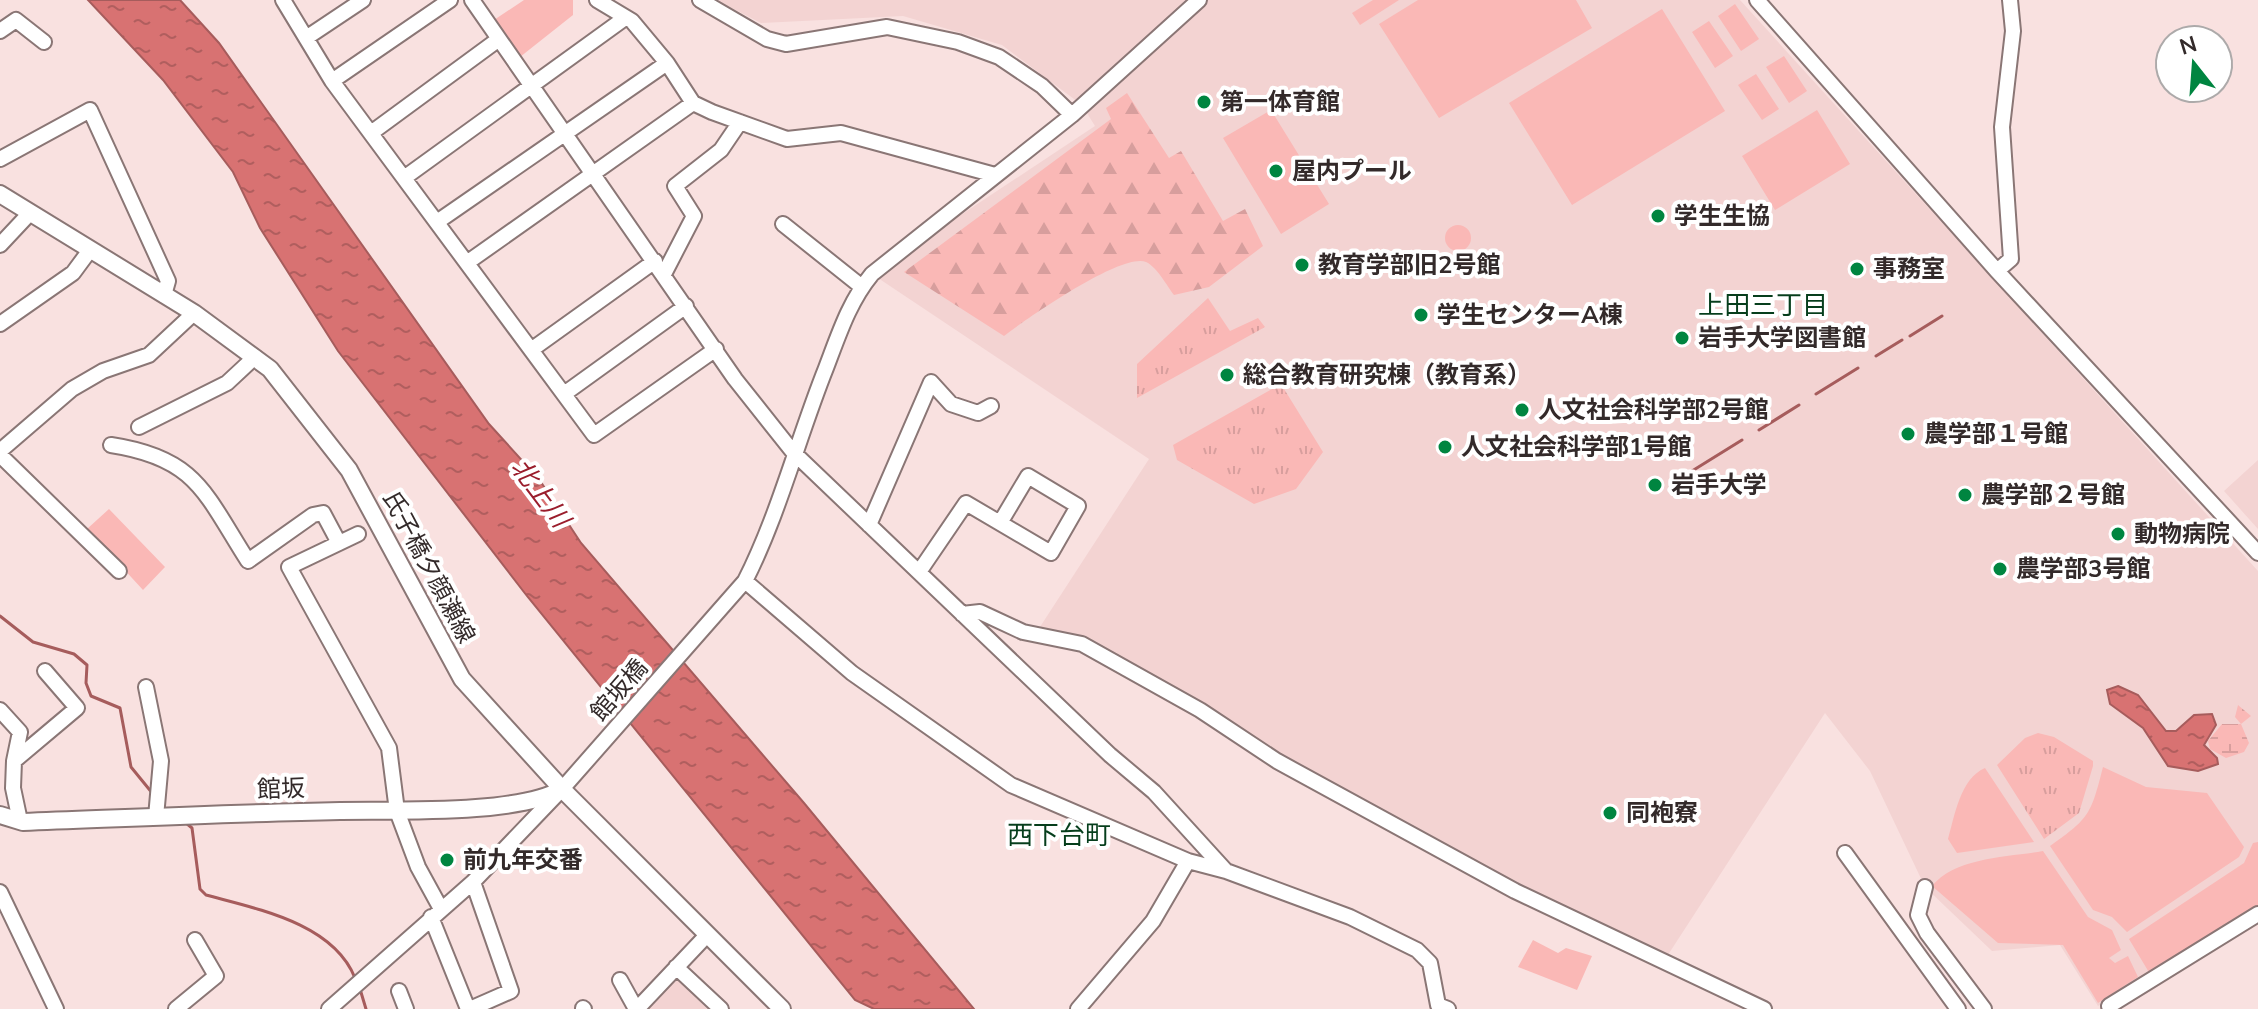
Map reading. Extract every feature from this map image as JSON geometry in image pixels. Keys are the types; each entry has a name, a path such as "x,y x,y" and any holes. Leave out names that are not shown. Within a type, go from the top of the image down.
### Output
{"main road":[{"name":"氏子橋夕顔瀬線","path":"0,194 194,313 255,357 288,391 349,470 462,679 562,789 782,1009"},
{"name":"館坂","path":"0,815 20,821 397,811 523,804 548,798 562,789"}],"street":[{"path":"283,0 332,81 594,435 716,349"},
{"path":"306,38 363,0"},
{"path":"332,81 450,0"},
{"path":"472,0 716,349 793,452 1110,755 1154,792 1226,871"},
{"path":"597,0 632,21 667,63 693,103 787,139 841,133 853,135 995,175"},
{"path":"700,0 767,39 786,44 887,27 907,29 999,57 1042,86 1072,115"},
{"name":"館坂橋","path":"329,1009 473,882 562,789 745,581 765,541 793,452 844,320 872,274 1072,115 1199,0"},
{"path":"1757,0 1997,271 2258,553"},
{"path":"1997,271 2011,259 2002,127 2013,31 2010,0"},
{"path":"404,178 625,18"},
{"path":"0,31 16,20 44,42"},
{"path":"371,133 499,39"},
{"path":"437,222 667,63"},
{"path":"468,262 693,103"},
{"path":"0,159 90,110 168,281 164,295"},
{"path":"664,274 694,216 675,186 721,150 740,122"},
{"path":"0,245 30,213"},
{"path":"783,224 862,287"},
{"path":"0,324 73,273 90,250"},
{"path":"531,350 655,261"},
{"path":"564,394 686,306"},
{"path":"119,571 0,453 72,389 103,371 149,355 194,313"},
{"path":"139,427 227,383 255,357"},
{"path":"869,525 931,382 951,404 978,413 991,406"},
{"path":"111,445 146,450 175,462 197,482 248,561 313,515 323,513 339,543"},
{"path":"919,572 966,503 1000,523 1051,553 1078,506 1028,476 1000,523"},
{"path":"358,534 289,567 389,748 397,811 469,1009 511,991 473,882"},
{"path":"745,581 852,673 1011,785 1188,861 1226,871 1350,917 1417,950 1430,963 1440,1008"},
{"path":"962,614 980,612 1023,632 1082,644 1200,710 1277,761 1515,891 1764,1009"},
{"path":"14,761 77,708 45,671"},
{"path":"146,687 161,761 162,817"},
{"path":"0,710 20,732 13,788 20,821"},
{"path":"1845,853 1958,1009"},
{"path":"1078,1009 1153,921 1188,861"},
{"path":"1925,887 1918,915 1927,933 1984,1009"},
{"path":"0,892 56,1009"},
{"path":"2111,1009 2109,1006 2258,914"},
{"path":"620,980 636,1009 707,935"},
{"path":"176,1009 216,976 195,940"},
{"path":"676,967 721,1009"},
{"path":"399,991 406,1009"}],"shaded area":[{"name":"岩手大学","path":"716,0 1740,0 2258,571 2258,908 2098,1006 2060,945 1992,951 1925,887 1870,771 1825,713 1664,961 1542,904 1088,642 1038,630 1149,459 872,274 1095,126 1082,105 1002,45 903,16 761,23"},
{"path":"2258,460 2258,529 2224,491"},
{"path":"676,976 682,976 716,1009 644,1009"}],"green space":[{"path":"524,0 573,0 573,15 520,57 494,20"},
{"path":"1373,0 1399,0 1360,25 1352,13"},
{"path":"1418,0 1576,0 1592,28 1439,118 1379,24"},
{"path":"1735,4 1759,39 1741,51 1718,16"},
{"path":"1662,9 1725,111 1572,205 1509,103"},
{"path":"1709,21 1733,56 1715,68 1692,32"},
{"path":"1784,56 1807,91 1789,103 1766,67"},
{"path":"1756,74 1779,109 1762,120 1738,85"},
{"path":"1127,93 1169,158 1181,151 1223,221 1245,209 1263,246 1209,287 1174,295 1158,272 1146,262 1117,267 1074,289 1004,336 904,272 1111,119 1106,108"},
{"name":"屋内プール","path":"1271,110 1329,204 1281,234 1223,138"},
{"path":"1817,110 1850,164 1775,210 1742,156"},
{"path":"1458,225 1468,228 1471,238 1468,248 1458,251 1448,248 1445,238 1448,228"},
{"path":"1208,298 1230,331 1258,318 1265,327 1137,398 1137,364"},
{"path":"1281,384 1323,452 1296,489 1254,504 1177,460 1173,445"},
{"path":"109,509 165,567 143,590 87,529"},
{"path":"2238,705 2251,716 2241,724 2235,717"},
{"path":"2222,724 2241,724 2249,743 2244,752 2226,758 2210,749 2208,741"},
{"path":"2038,733 2054,737 2093,761 2079,813 2044,839 1997,765 2025,738"},
{"path":"2103,767 2146,787 2207,793 2244,847 2239,857 2127,932 2112,917 2093,910 2050,846 2087,814"},
{"path":"1985,768 2034,842 1957,853 1948,839 1956,809 1970,780"},
{"path":"2258,842 2258,908 2150,974 2129,939 2244,863 2253,843"},
{"path":"2043,851 2088,917 2112,930 2121,950 2109,958 2115,963 2128,956 2138,977 2098,1003 2063,945 1998,943 1932,886 1942,876 1968,864"},
{"path":"1533,940 1558,953 1566,948 1592,956 1577,990 1518,967"}],"water":[{"name":"北上川","path":"88,0 180,0 219,43 489,424 539,479 581,543 804,803 974,1009 874,1009 855,1000 527,596 338,351 260,228 233,172 163,80"},
{"path":"2118,686 2138,695 2166,731 2176,731 2194,715 2212,714 2216,725 2204,745 2217,758 2218,764 2198,771 2168,766 2143,728 2110,704 2107,690"}],"waterway":[{"path":"1910,336 1942,316"},
{"path":"1876,356 1902,340"},
{"path":"1816,394 1858,368"},
{"path":"1759,430 1799,405"},
{"path":"1692,471 1742,440"},
{"path":"0,616 33,642 74,654 87,665 86,683 91,696 120,708 131,767 153,794"},
{"path":"186,823 192,828 200,889 206,895 270,913 312,931 344,959 355,978"},
{"path":"360,989 366,1009"}],"place":[{"name":"第一体育館","path":"1204,102"},
{"name":"屋内プール","path":"1276,171"},
{"name":"学生生協","path":"1658,216"},
{"name":"教育学部旧2号館","path":"1302,265"},
{"name":"事務室","path":"1857,269"},
{"name":"学生センターA棟","path":"1421,315"},
{"name":"岩手大学図書館","path":"1682,338"},
{"name":"総合教育研究棟（教育系）","path":"1227,375"},
{"name":"人文社会科学部2号館","path":"1522,410"},
{"name":"農学部１号館","path":"1908,434"},
{"name":"人文社会科学部1号館","path":"1445,447"},
{"name":"岩手大学","path":"1655,485"},
{"name":"農学部２号館","path":"1965,495"},
{"name":"動物病院","path":"2118,534"},
{"name":"農学部3号館","path":"2000,569"},
{"name":"同袍寮","path":"1610,813"},
{"name":"前九年交番","path":"447,860"}],"district":[{"name":"上田三丁目","path":"1763,305"},
{"name":"西下台町","path":"1059,835"}]}
